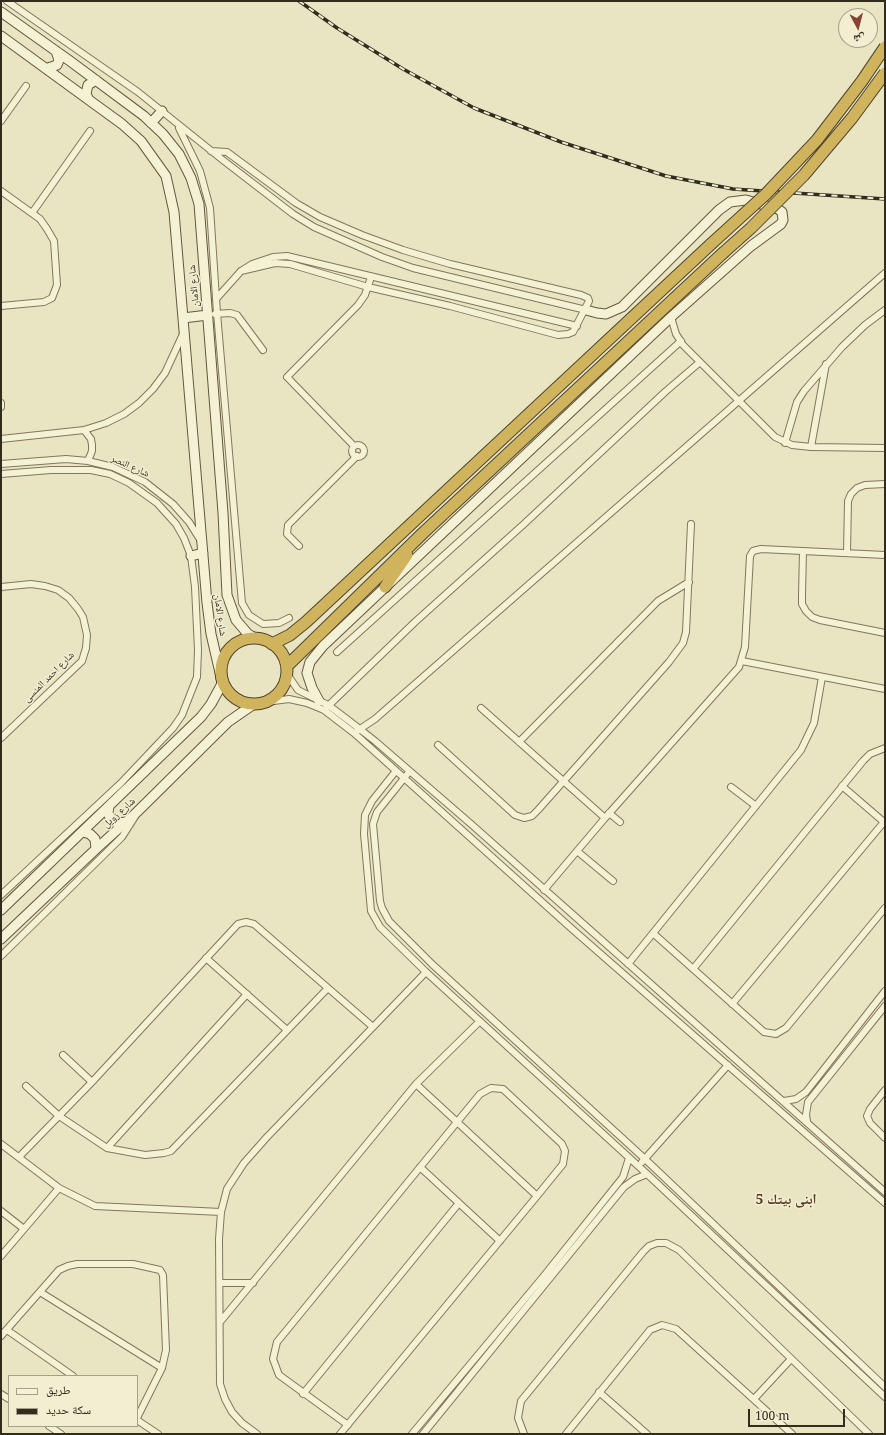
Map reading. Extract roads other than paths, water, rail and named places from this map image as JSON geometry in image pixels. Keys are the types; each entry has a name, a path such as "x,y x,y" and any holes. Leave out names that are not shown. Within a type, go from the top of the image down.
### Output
{"highway":[{"path":"272,644 290,634 306,622 766,194 816,140 862,81 885,47"},
{"path":"287,670 282,654 272,644 255,638 241,641 229,650 222,663 222,680 232,697 243,702 254,704 266,702 280,691 287,670 423,533 767,213 804,175 852,118 885,73"},
{"path":"385,587 423,533"}],"street":[{"path":"7,1 138,92 211,152 293,214 314,227 375,254 428,272 596,313 606,314 622,307 719,210 730,202 746,200 778,209 782,212 783,220 781,224 751,246 671,317 322,646 310,662 307,672 309,680 319,701"},
{"name":"شارع الامان","path":"1,12 96,80 152,123 179,154 191,178 199,204 213,314 227,595 236,620 248,634 255,638"},
{"name":"شارع الامان","path":"1,36 48,68 142,140 166,176 174,212 209,619 222,680"},
{"path":"48,68 53,68 59,60 56,51"},
{"path":"88,98 86,94 88,85 96,80"},
{"path":"1,120 26,86"},
{"path":"152,123 162,111"},
{"path":"178,126 200,171 209,198 216,299 213,314 242,603 248,615 263,624 279,623 289,618"},
{"path":"32,213 90,131"},
{"path":"211,152 223,151 231,154 286,196 320,217 380,242 450,264 581,295 588,298 589,301 577,326 568,334 554,334 280,263 241,272"},
{"path":"1,191 40,220 54,240 57,290 52,298 44,302 1,306"},
{"path":"314,227 320,217"},
{"path":"375,254 380,242"},
{"path":"216,299 241,272 259,260 287,256 577,326"},
{"path":"356,731 375,719 885,274"},
{"path":"299,546 287,534 288,525 357,456 362,455 363,449 358,445 354,446 287,377 358,305 368,287 371,277"},
{"path":"785,443 800,396 826,364 865,325 885,310"},
{"path":"183,318 230,313 239,317 263,350"},
{"path":"671,317 680,341 775,437 785,443 811,446 885,448"},
{"path":"1,439 84,430 106,423 124,414 140,403 165,373 184,332"},
{"path":"337,652 680,341"},
{"path":"326,708 415,622 524,524 664,392 700,362"},
{"path":"811,446 826,364"},
{"path":"84,430 91,439 92,445 92,451 88,461"},
{"path":"354,446 352,452 357,456"},
{"name":"شارع النصر","path":"1,464 66,459 88,461 113,467 145,482 173,504 189,522 202,542"},
{"path":"1,474 78,469 110,474 141,490 163,508 184,538 191,556 195,587 198,664 197,677 182,715 168,734 121,783 1,895"},
{"path":"847,553 848,501 851,494 857,488 865,485 885,484"},
{"path":"438,745 515,815 524,818 532,816 564,782 677,653 686,632 691,524"},
{"path":"544,890 607,816 735,673 742,661 745,647 751,553 753,551 761,549 885,555"},
{"path":"803,551 802,604 806,611 812,617 820,620 885,633"},
{"path":"191,556 203,553"},
{"path":"519,742 658,602 688,582"},
{"name":"شارع احمد المنسى","path":"1,587 31,584 58,590 69,598 78,609 83,617 87,635 86,648 82,661 1,738"},
{"path":"742,661 885,689"},
{"path":"287,670 298,690 319,701 356,731 375,741 807,1121 885,1192"},
{"path":"628,964 654,934 806,742 814,723 822,677"},
{"name":"شارع زويل","path":"1,910 201,717 211,704 222,680"},
{"path":"266,702 288,699 298,700 326,708"},
{"name":"شارع زويل","path":"1,939 137,812 228,722 254,704"},
{"path":"481,708 564,782 607,816 620,822"},
{"path":"356,731 369,747 395,772 885,1203"},
{"path":"369,747 375,741"},
{"path":"693,969 863,761 877,751 885,748"},
{"path":"395,772 372,802 365,815 367,869 371,911 374,920 426,972 647,1174 885,1397"},
{"path":"409,772 402,778 374,817 373,833 382,908 389,921 432,964 645,1159 885,1387"},
{"path":"732,1004 884,822 842,786"},
{"path":"730,787 756,806"},
{"path":"109,806 108,813 112,820 118,823 126,822"},
{"path":"1,956 122,837 136,817 137,812"},
{"path":"83,832 90,834 95,839 96,849"},
{"path":"577,851 613,881"},
{"path":"367,869 377,868"},
{"path":"654,934 764,1032 771,1035 782,1032 885,908"},
{"path":"571,928 578,921"},
{"path":"19,1157 92,1082 238,924 250,922 373,1028"},
{"path":"206,958 287,1030"},
{"path":"257,1434 237,1418 228,1406 222,1392 220,1376 221,1212 227,1189 244,1163 426,972"},
{"path":"26,1086 59,1116 107,1148 145,1154 158,1154 170,1151 328,988"},
{"path":"784,1102 796,1099 806,1092 885,991"},
{"path":"107,1148 247,994"},
{"path":"807,1121 806,1108 812,1097 885,1006"},
{"path":"220,1322 416,1084 480,1021"},
{"path":"850,1035 857,1041"},
{"path":"63,1055 92,1082"},
{"path":"638,1167 728,1065"},
{"path":"554,1090 561,1082"},
{"path":"416,1084 537,1196"},
{"path":"340,1434 348,1425 500,1241 563,1164 565,1150 562,1144 508,1092 497,1088 485,1090 457,1122 277,1342 274,1350 275,1368 286,1381 348,1425"},
{"path":"885,1090 870,1109 867,1116 870,1123 885,1138"},
{"path":"806,1092 812,1097"},
{"path":"1,1144 59,1188 91,1205 101,1207 221,1212"},
{"path":"412,1434 543,1277 618,1182 626,1171 629,1158"},
{"path":"420,1167 500,1241"},
{"path":"425,1433 624,1187 635,1179 647,1174"},
{"path":"618,1182 624,1187"},
{"path":"1,1256 59,1188"},
{"path":"303,1394 459,1203"},
{"path":"1,1211 24,1229"},
{"path":"710,1234 716,1227"},
{"path":"524,1434 518,1418 521,1401 642,1252 649,1246 657,1243 666,1243 674,1246 869,1434"},
{"path":"1,1336 59,1270 72,1265 133,1264 160,1270 163,1275 167,1336 166,1350 162,1368 138,1417"},
{"path":"220,1283 253,1283"},
{"path":"40,1292 162,1368"},
{"path":"566,1434 650,1330 656,1326 668,1325 676,1329 792,1434"},
{"path":"6,1330 72,1375"},
{"path":"754,1399 792,1359"},
{"path":"450,1388 456,1393"},
{"path":"600,1392 647,1434"},
{"path":"138,1420 158,1434"},
{"path":"50,1427 61,1434"}],"railway":[{"path":"299,1 337,28 403,69 474,108 561,142 666,176 733,189 885,199"}],"district":[{"name":"ابنى بيتك 5","path":"786,1200"}]}
